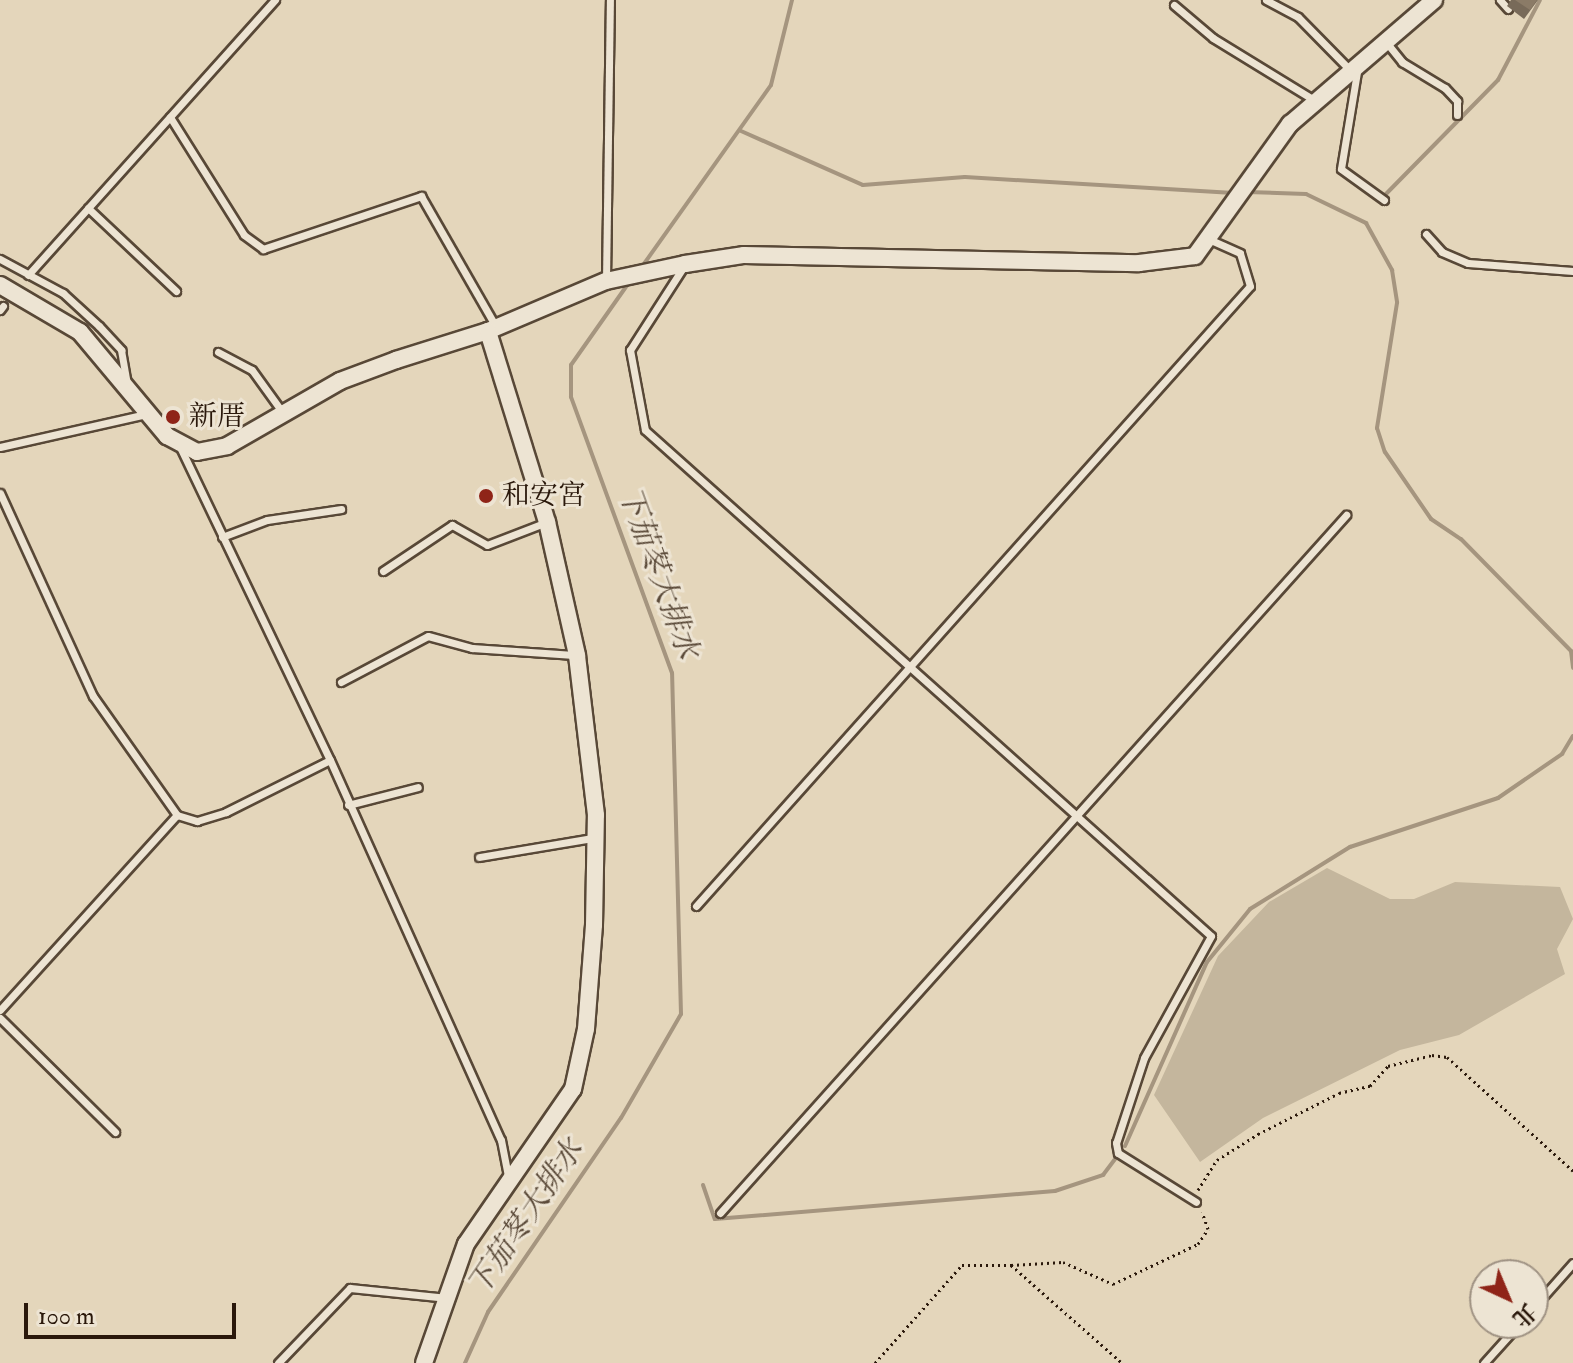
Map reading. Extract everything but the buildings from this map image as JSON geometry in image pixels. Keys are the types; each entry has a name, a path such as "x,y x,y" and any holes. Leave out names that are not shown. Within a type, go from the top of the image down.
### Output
{"street":[{"path":"0,285 80,332 179,446 214,450 340,381 492,329 606,281 685,264 744,255 1139,263 1195,256 1211,240 1241,184 1316,101 1434,0"},
{"path":"424,1363 466,1244 508,1177 573,1089 586,1029 596,838 577,655 547,522 492,329"}],"lane":[{"path":"28,275 275,0"},
{"path":"606,281 610,0"},
{"path":"1266,0 1298,17 1354,68 1341,169 1384,200"},
{"path":"1500,0 1508,9"},
{"path":"1174,5 1213,38 1316,101"},
{"path":"1386,42 1402,62 1445,88 1457,101 1457,115"},
{"path":"170,117 244,235 263,249 421,196 492,329"},
{"path":"88,208 176,291"},
{"path":"1426,234 1442,252 1468,263 1573,271"},
{"path":"696,906 1250,286 1240,253 1211,240"},
{"path":"0,259 63,293 121,350 128,389"},
{"path":"685,264 630,350 645,430 1211,936 1144,1058 1116,1143 1118,1153 1196,1202"},
{"path":"218,352 252,370 283,413"},
{"path":"0,447 148,413"},
{"path":"179,446 330,760 501,1140 508,1177"},
{"path":"0,493 93,696 177,815 197,821 226,812 330,760"},
{"path":"222,537 267,520 341,509"},
{"path":"720,1213 1346,515"},
{"path":"383,571 452,525 487,545 547,522"},
{"path":"341,682 428,636 472,648 577,655"},
{"path":"348,805 418,787"},
{"path":"0,1010 177,815"},
{"path":"479,857 596,838"},
{"path":"0,1018 115,1132"},
{"path":"1549,1290 1573,1263"},
{"path":"278,1363 350,1288 447,1298"},
{"path":"1484,1363 1506,1339"}],"path":[{"path":"875,1363 962,1265 1063,1262 1113,1284 1198,1244 1208,1229 1196,1202 1200,1181 1238,1147 1339,1093 1370,1086 1388,1066 1432,1055 1447,1057 1573,1171"},
{"path":"1011,1265 1122,1363"}],"shaded area":[{"path":"1327,868 1390,899 1414,899 1455,882 1560,887 1573,919 1557,949 1565,974 1459,1035 1400,1050 1263,1118 1200,1162 1154,1095 1218,956 1269,902"}],"waterway":[{"name":"下茄苳大排水","path":"641,268 771,85 792,0"},
{"path":"1384,196 1498,80 1540,0"},
{"path":"741,131 863,185 965,177 1234,193"},
{"path":"1247,192 1306,194 1366,223 1392,270 1397,303 1377,428 1385,452 1431,519 1461,539 1571,651 1573,668"},
{"name":"下茄苳大排水","path":"465,1363 488,1312 621,1118 681,1014 672,673 571,397 571,365 630,281"},
{"path":"1125,1146 1207,962 1250,909 1350,847 1498,798 1562,754 1573,736"},
{"path":"703,1185 715,1219 1055,1191 1103,1175 1116,1158"}],"place":[{"name":"新厝","path":"173,417"},
{"name":"和安宮","path":"486,496"}]}
